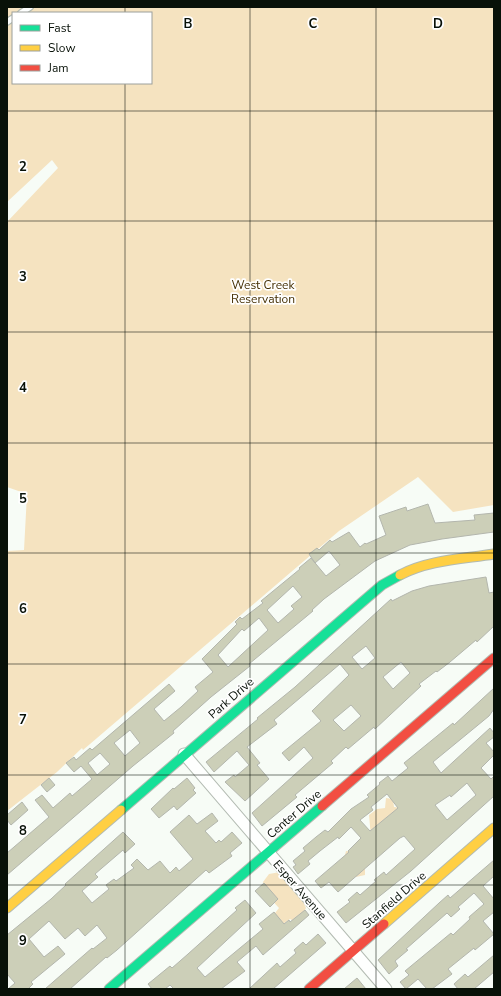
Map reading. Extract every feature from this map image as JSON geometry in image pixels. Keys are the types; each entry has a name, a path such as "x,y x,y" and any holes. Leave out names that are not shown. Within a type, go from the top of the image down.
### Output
{"street":[{"name":"Park Drive","path":"7,908 382,585 410,570 431,564 494,554"},
{"name":"Center Drive","path":"109,989 494,658"},
{"name":"Esper Avenue","path":"184,754 386,989"},
{"name":"Stanfield Drive","path":"309,989 494,828"}],"green space":[{"name":"West Creek Reservation","path":"7,7 494,7 494,505 453,512 418,477 339,531 83,750 82,748 57,772 7,811 7,551 24,550 27,494 7,487 7,222 58,168 52,160 7,202"},
{"path":"386,798 393,799 394,807 404,808 365,868 365,875 356,877 344,859 346,851 360,852 371,837 369,815 377,809 385,808"},
{"path":"280,872 302,899 306,908 300,919 296,922 290,919 281,926 277,931 274,942 268,945 268,937 262,941 256,941 257,935 261,930 268,931 267,924 274,924 275,913 279,908 267,895 263,882 269,874"}],"building":[{"path":"428,504 435,523 475,520 474,515 494,513 494,532 410,545 375,561 324,599 312,610 313,611 249,664 250,666 211,697 173,731 174,733 133,766 7,875 7,853 49,817 35,800 42,795 53,808 70,793 72,796 92,779 81,766 74,772 66,763 74,757 76,760 90,748 92,750 169,684 175,691 154,709 164,721 181,707 198,691 195,687 213,672 202,659 237,624 235,622 240,617 242,619 263,603 261,601 311,558 314,562 309,554 317,548 319,550 330,540 332,542 349,532 360,547 365,543 366,544 386,535 379,516 406,507 407,511","holes":["329,551 340,565 326,576 315,563","293,586 302,597 291,606 294,609 278,623 267,610","259,618 268,630 228,667 218,655 242,629 244,631","130,730 140,743 125,756 114,743","100,753 110,764 97,775 88,763"]},
{"path":"486,577 489,593 494,592 494,626 477,642 476,640 450,662 419,684 421,686 375,729 374,727 348,749 346,747 331,761 333,763 295,795 297,797 262,826 252,813 313,758 304,747 289,761 282,753 321,721 312,711 349,675 340,664 274,720 277,724 247,747 260,763 257,765 269,779 245,801 225,782 234,775 235,777 249,765 237,751 214,772 206,762 295,687 391,599 392,601 412,591 429,586","holes":["366,646 375,658 362,669 352,657","401,662 410,673 393,689 383,677","351,705 361,716 344,731 333,720"]},
{"path":"494,688 494,709 489,716 433,762 441,773 490,728 494,733 494,737 486,743 494,752 494,755 481,768 491,779 494,776 494,796 411,871 346,923 337,912 350,902 348,900 357,892 360,895 376,881 374,880 384,872 386,875 415,849 404,836 338,892 329,882 321,888 315,881 349,852 348,851 361,838 351,827 339,839 338,837 308,861 310,864 298,874 293,867 296,865 293,861 305,851 303,848 316,837 325,830 328,832 351,809 369,797 367,795 380,784 379,783 388,776 392,781 408,768 404,763 453,723 454,725","holes":["467,783 476,795 447,820 435,805 450,795 451,797","387,794 398,808 370,831 360,820 373,810 371,807"]},
{"path":"49,778 55,785 47,792 41,785"},
{"path":"187,778 195,788 193,790 196,793 177,810 174,806 159,818 151,809 173,788 174,789"},
{"path":"22,802 28,810 11,825 7,820 7,815"},
{"path":"212,813 218,821 205,831 216,843 219,840 221,842 232,832 242,843 230,853 232,856 209,873 206,870 117,950 107,958 106,957 70,989 45,989 92,948 93,949 107,938 97,925 85,936 78,928 65,939 49,921 29,939 44,957 58,946 65,954 31,982 33,984 28,989 8,989 15,983 7,974 7,935 51,899 66,885 65,884 123,832 135,844 125,853 123,850 95,874 98,877 82,891 92,903 109,889 106,885 114,879 116,881 134,868 131,865 137,859 148,870 160,861 170,873 176,867 179,871 193,859 170,832 189,815 197,824"},
{"path":"494,860 494,876 483,886 494,899 494,912 483,921 494,934 475,950 474,948 448,969 452,974 432,989 427,989 418,979 406,989 400,982 409,975 405,971 451,933 453,935 470,919 469,917 484,904 474,893 458,907 460,909 451,917 447,913 406,949 408,950 395,961 398,966 389,974 378,960 448,895 450,898"},
{"path":"264,883 278,899 270,907 255,891"},
{"path":"245,900 256,913 197,968 205,977 263,929 259,924 274,912 284,924 289,920 290,922 305,910 309,915 263,955 256,946 237,962 245,971 221,989 174,989 170,985 165,989 152,989 148,984 170,966 172,968 237,910 235,908"},
{"path":"318,934 326,943 273,989 249,989 277,963 280,967 296,953 294,950 303,942 306,945"},
{"path":"494,955 494,972 474,989 458,989 454,984 465,974 468,977"},
{"path":"357,978 366,989 344,989"}],"traffic: fast":[{"path":"121,810 382,585 400,575"},
{"path":"109,989 322,806"}],"traffic: slow":[{"path":"400,575 434,563 494,554"},
{"path":"7,908 121,810"},
{"path":"384,924 494,828"}],"traffic: jam":[{"path":"322,806 494,658"},
{"path":"309,989 384,924"}]}
